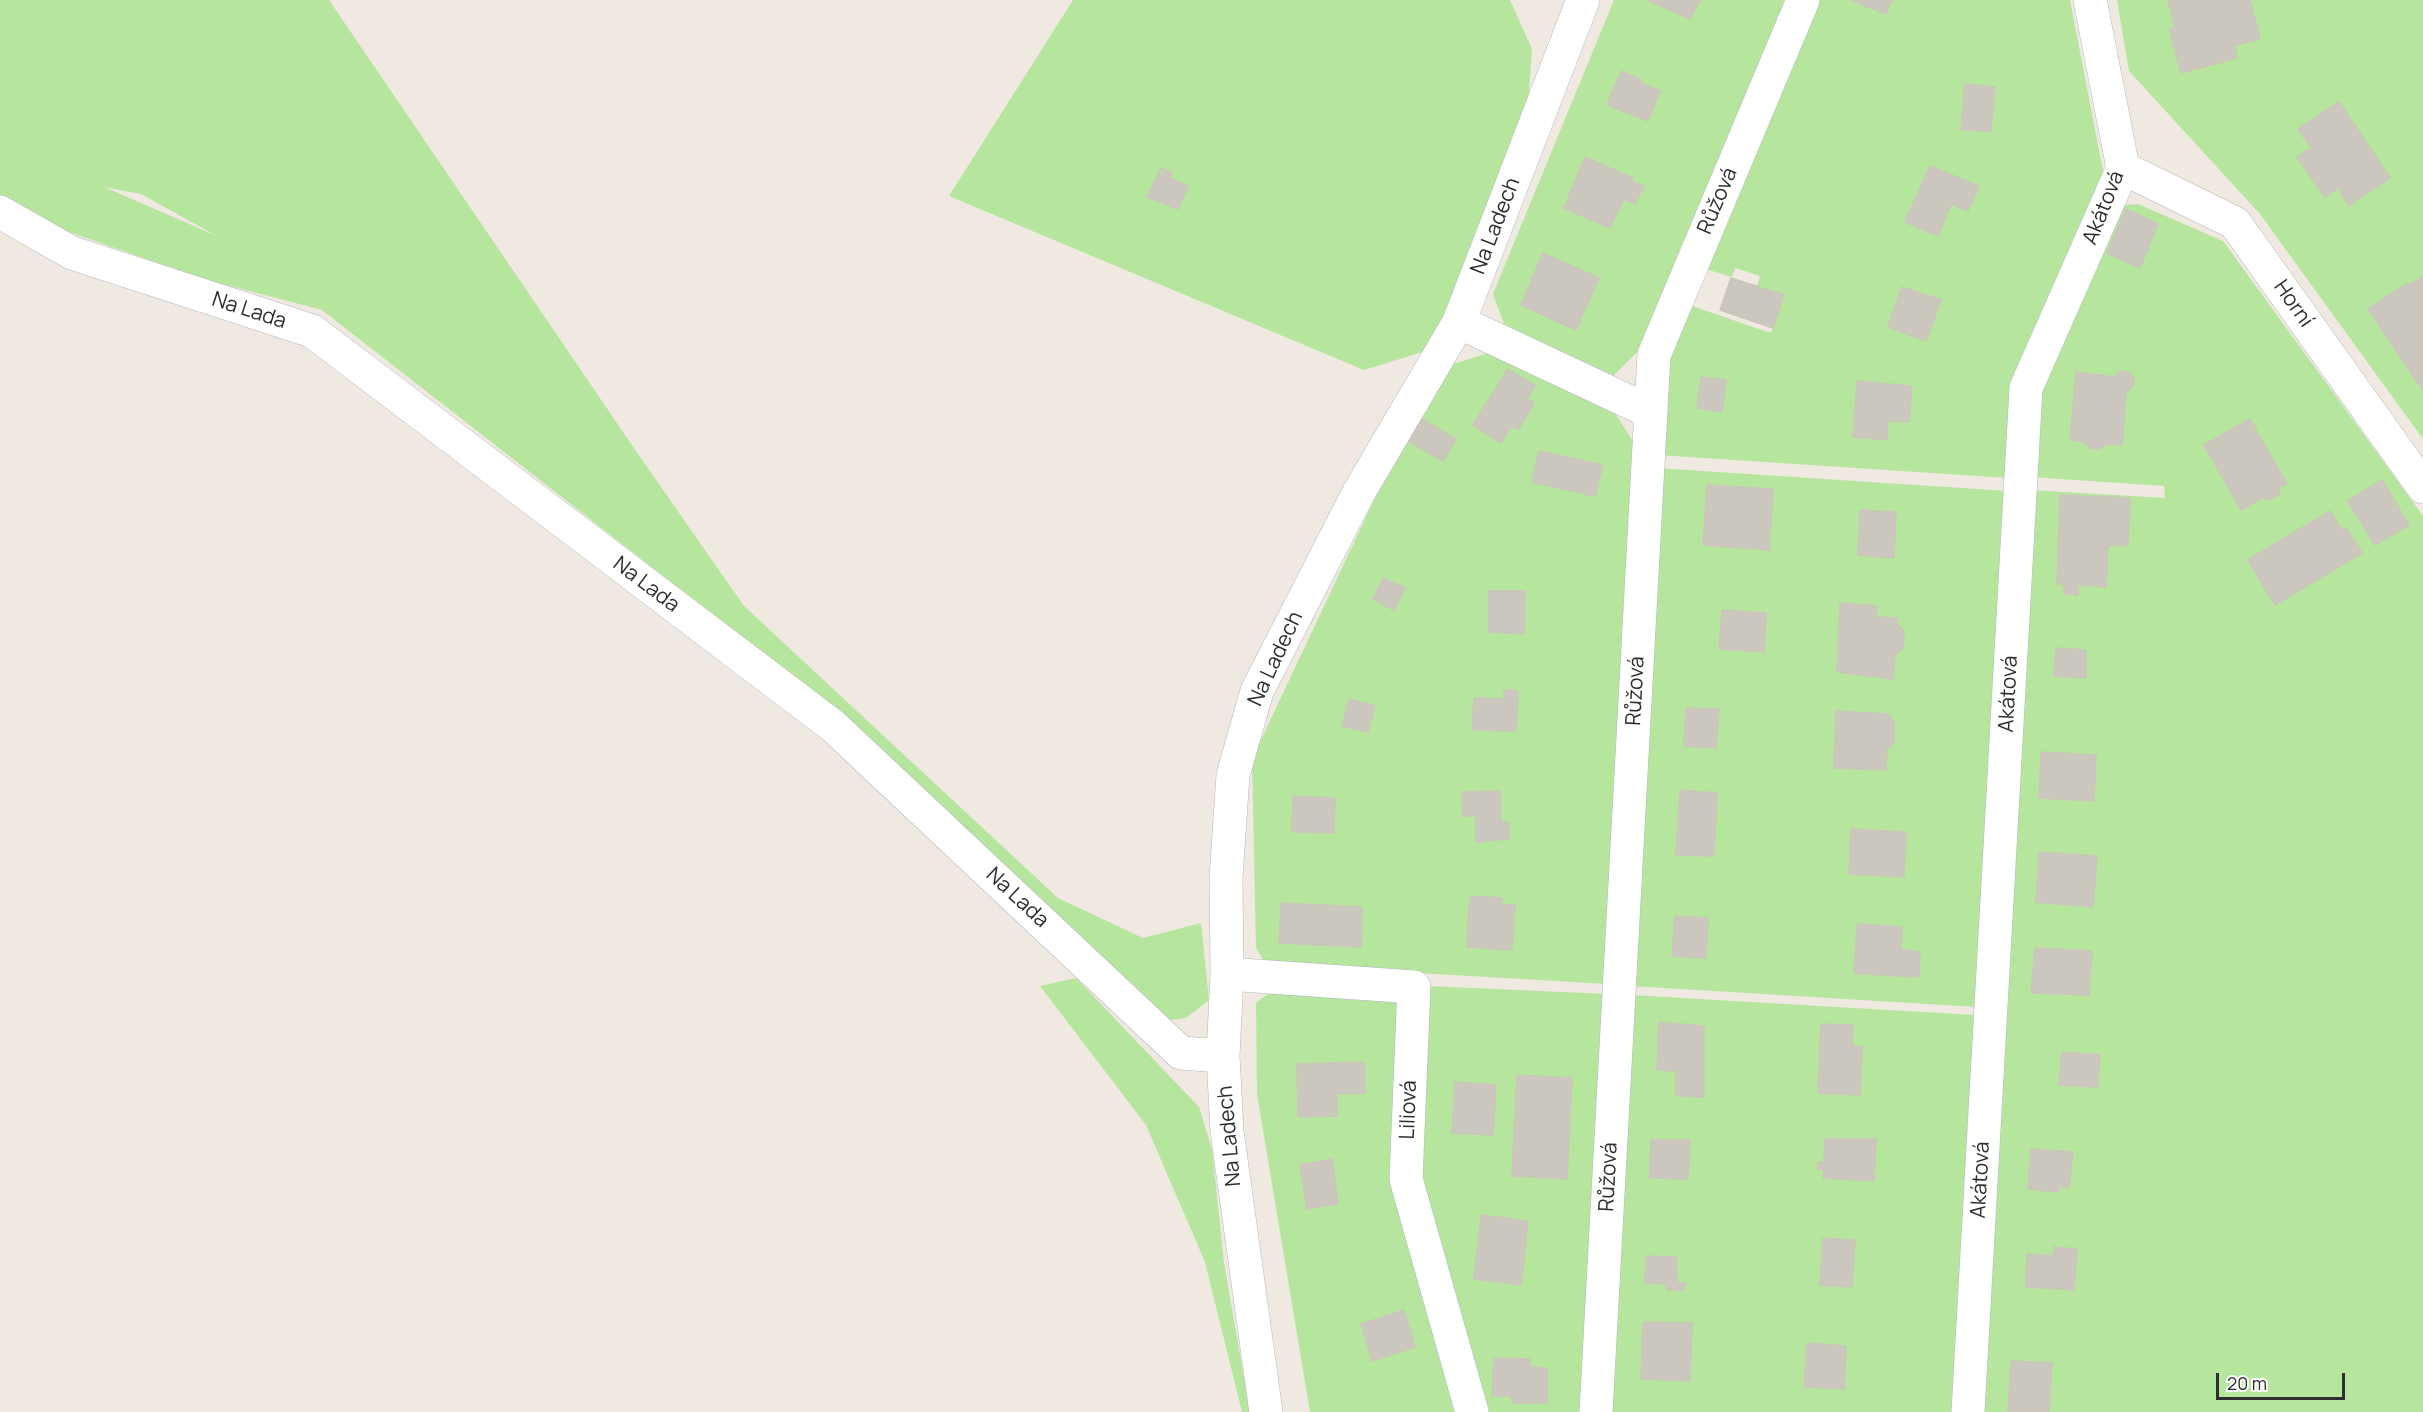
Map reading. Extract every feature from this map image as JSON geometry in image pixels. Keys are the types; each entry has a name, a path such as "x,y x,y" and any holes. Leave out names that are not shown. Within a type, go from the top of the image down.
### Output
{"street":[{"name":"Růžová","path":"1596,1412 1654,355 1803,0"},
{"name":"Akátová","path":"1968,1412 2026,388 2123,168 2090,0"},
{"name":"Na Ladech","path":"1266,1412 1227,1131 1223,1056 1227,974 1226,878 1233,775 1257,691 1359,492 1459,322 1572,5"},
{"name":"Horní","path":"2123,168 2235,223 2423,487"},
{"name":"Na Lada","path":"0,212 72,253 312,331 833,726 1181,1053 1223,1056"},
{"path":"1459,322 1651,412"},
{"name":"Liliová","path":"1227,974 1414,987 1406,1179 1472,1412"}],"green space":[{"path":"0,0 329,0 744,606 1058,898 1143,938 1201,923 1209,1000 1186,1018 1165,1021 785,671 322,310 207,280 69,232 0,202","holes":["104,187 141,194 217,236"]},
{"path":"1073,0 1510,0 1532,49 1528,106 1429,350 1364,370 949,196"},
{"path":"1614,0 1791,0 1643,346 1613,376 1504,324 1493,294"},
{"path":"1813,0 2070,0 2103,171 2019,375 2008,478 1658,455 1663,352 1683,303 1771,333 1783,295 1757,286 1760,276 1735,268 1732,277 1699,267"},
{"path":"2117,0 2423,0 2423,439 2260,214 2129,71"},
{"path":"2138,204 2223,241 2423,516 2423,1412 1976,1412 2030,490 2165,498 2164,486 2031,477 2034,405 2113,206"},
{"path":"1498,350 1609,404 1638,449 1607,984 1265,964 1256,947 1252,759 1375,498 1408,441 1443,461 1456,439 1422,419 1453,364"},
{"path":"1657,468 2007,491 1977,1007 1631,986"},
{"path":"1076,978 1199,1107 1212,1149 1224,1263 1250,1412 1242,1412 1205,1262 1146,1125 1040,986"},
{"path":"1428,986 1606,994 1584,1412 1483,1412 1416,1179"},
{"path":"1277,987 1386,992 1404,1011 1396,1183 1459,1412 1310,1412 1257,1094 1256,1003"},
{"path":"1631,995 1974,1015 1956,1412 1607,1412"}],"building":[{"path":"1647,0 1700,0 1691,19"},
{"path":"1851,0 1892,0 1886,14"},
{"path":"2168,0 2250,0 2260,39 2234,46 2237,58 2181,73 2169,29 2175,27"},
{"path":"1621,71 1660,91 1648,121 1607,105"},
{"path":"1965,84 1995,87 1991,131 1961,130"},
{"path":"2339,102 2390,178 2349,206 2338,188 2325,197 2297,157 2311,148 2298,129"},
{"path":"1585,157 1633,178 1631,181 1644,186 1635,204 1624,199 1610,228 1564,208"},
{"path":"1930,166 1979,186 1968,211 1951,204 1938,236 1905,222"},
{"path":"1161,168 1172,173 1170,178 1188,186 1178,209 1147,197"},
{"path":"2126,209 2158,224 2140,268 2107,253"},
{"path":"1543,253 1599,278 1576,330 1521,305"},
{"path":"2423,276 2423,388 2422,389 2368,309"},
{"path":"1731,278 1784,295 1773,328 1720,310"},
{"path":"1902,287 1941,300 1926,341 1888,327"},
{"path":"1508,369 1535,386 1527,399 1534,403 1518,430 1512,426 1501,443 1473,425"},
{"path":"2120,371 2128,372 2134,378 2133,386 2126,392 2122,445 2106,444 2100,449 2090,448 2085,442 2070,440 2076,372 2114,377"},
{"path":"1701,377 1726,380 1722,412 1697,408"},
{"path":"1857,381 1912,386 1909,422 1888,421 1887,440 1853,437"},
{"path":"1422,419 1456,439 1443,461 1408,441"},
{"path":"2250,419 2287,484 2280,487 2279,494 2269,500 2263,497 2241,510 2204,445"},
{"path":"1539,451 1603,465 1595,496 1532,482"},
{"path":"2382,480 2409,525 2375,545 2348,501"},
{"path":"1707,485 1773,489 1769,550 1703,545"},
{"path":"2060,495 2130,498 2128,546 2108,545 2106,587 2078,585 2078,595 2064,594 2064,584 2057,584"},
{"path":"1860,510 1896,512 1894,558 1858,555"},
{"path":"2330,511 2342,531 2346,528 2362,553 2275,605 2248,560"},
{"path":"1383,578 1405,588 1394,610 1373,599"},
{"path":"1489,591 1525,591 1524,634 1489,632"},
{"path":"1840,603 1877,606 1876,617 1897,618 1897,624 1904,631 1903,648 1895,655 1893,679 1837,672"},
{"path":"1722,610 1766,613 1764,652 1719,649"},
{"path":"2056,648 2086,650 2086,678 2054,676"},
{"path":"1504,690 1518,691 1516,731 1472,730 1474,698 1504,699"},
{"path":"1349,699 1375,706 1368,732 1342,726"},
{"path":"1686,708 1719,709 1716,748 1684,746"},
{"path":"1836,711 1888,714 1894,723 1894,741 1887,750 1886,770 1834,768"},
{"path":"2041,752 2096,755 2094,801 2039,798"},
{"path":"1680,790 1717,793 1714,856 1676,855"},
{"path":"1500,791 1501,822 1509,822 1509,839 1476,842 1476,816 1463,816 1462,792"},
{"path":"1293,796 1335,798 1334,833 1292,832"},
{"path":"1851,829 1906,832 1904,877 1849,874"},
{"path":"2039,852 2097,856 2093,907 2036,902"},
{"path":"1471,896 1502,898 1501,904 1515,905 1512,950 1467,947"},
{"path":"1281,903 1362,907 1361,947 1279,943"},
{"path":"1675,916 1708,918 1706,958 1672,956"},
{"path":"1857,924 1902,927 1901,949 1920,952 1919,976 1854,973"},
{"path":"2035,948 2092,951 2089,995 2031,993"},
{"path":"1659,1022 1704,1026 1704,1097 1676,1096 1676,1071 1657,1070"},
{"path":"1821,1024 1853,1025 1852,1046 1862,1046 1860,1095 1818,1093"},
{"path":"2062,1052 2100,1055 2097,1087 2059,1085"},
{"path":"1364,1062 1365,1093 1337,1094 1337,1116 1298,1117 1297,1064"},
{"path":"1517,1075 1572,1078 1567,1179 1512,1176"},
{"path":"1455,1082 1496,1085 1493,1135 1452,1133"},
{"path":"1825,1139 1876,1139 1874,1181 1823,1178 1824,1169 1817,1169 1818,1162 1824,1162"},
{"path":"1651,1140 1690,1140 1688,1179 1650,1178"},
{"path":"2031,1149 2073,1152 2069,1187 2058,1186 2058,1192 2028,1189"},
{"path":"1332,1159 1338,1204 1307,1209 1300,1165"},
{"path":"1481,1215 1528,1221 1521,1285 1474,1279"},
{"path":"1823,1238 1855,1240 1852,1287 1820,1285"},
{"path":"2054,1247 2077,1249 2074,1290 2026,1287 2027,1254 2053,1256"},
{"path":"1646,1256 1676,1257 1677,1283 1685,1283 1684,1290 1667,1290 1666,1284 1645,1283"},
{"path":"1404,1310 1415,1347 1372,1361 1361,1324"},
{"path":"1643,1322 1692,1323 1690,1381 1641,1379"},
{"path":"1807,1343 1846,1346 1844,1389 1804,1387"},
{"path":"1494,1358 1530,1359 1530,1367 1547,1368 1547,1403 1512,1403 1511,1396 1492,1396"},
{"path":"2011,1361 2052,1363 2049,1412 2008,1412"}]}
